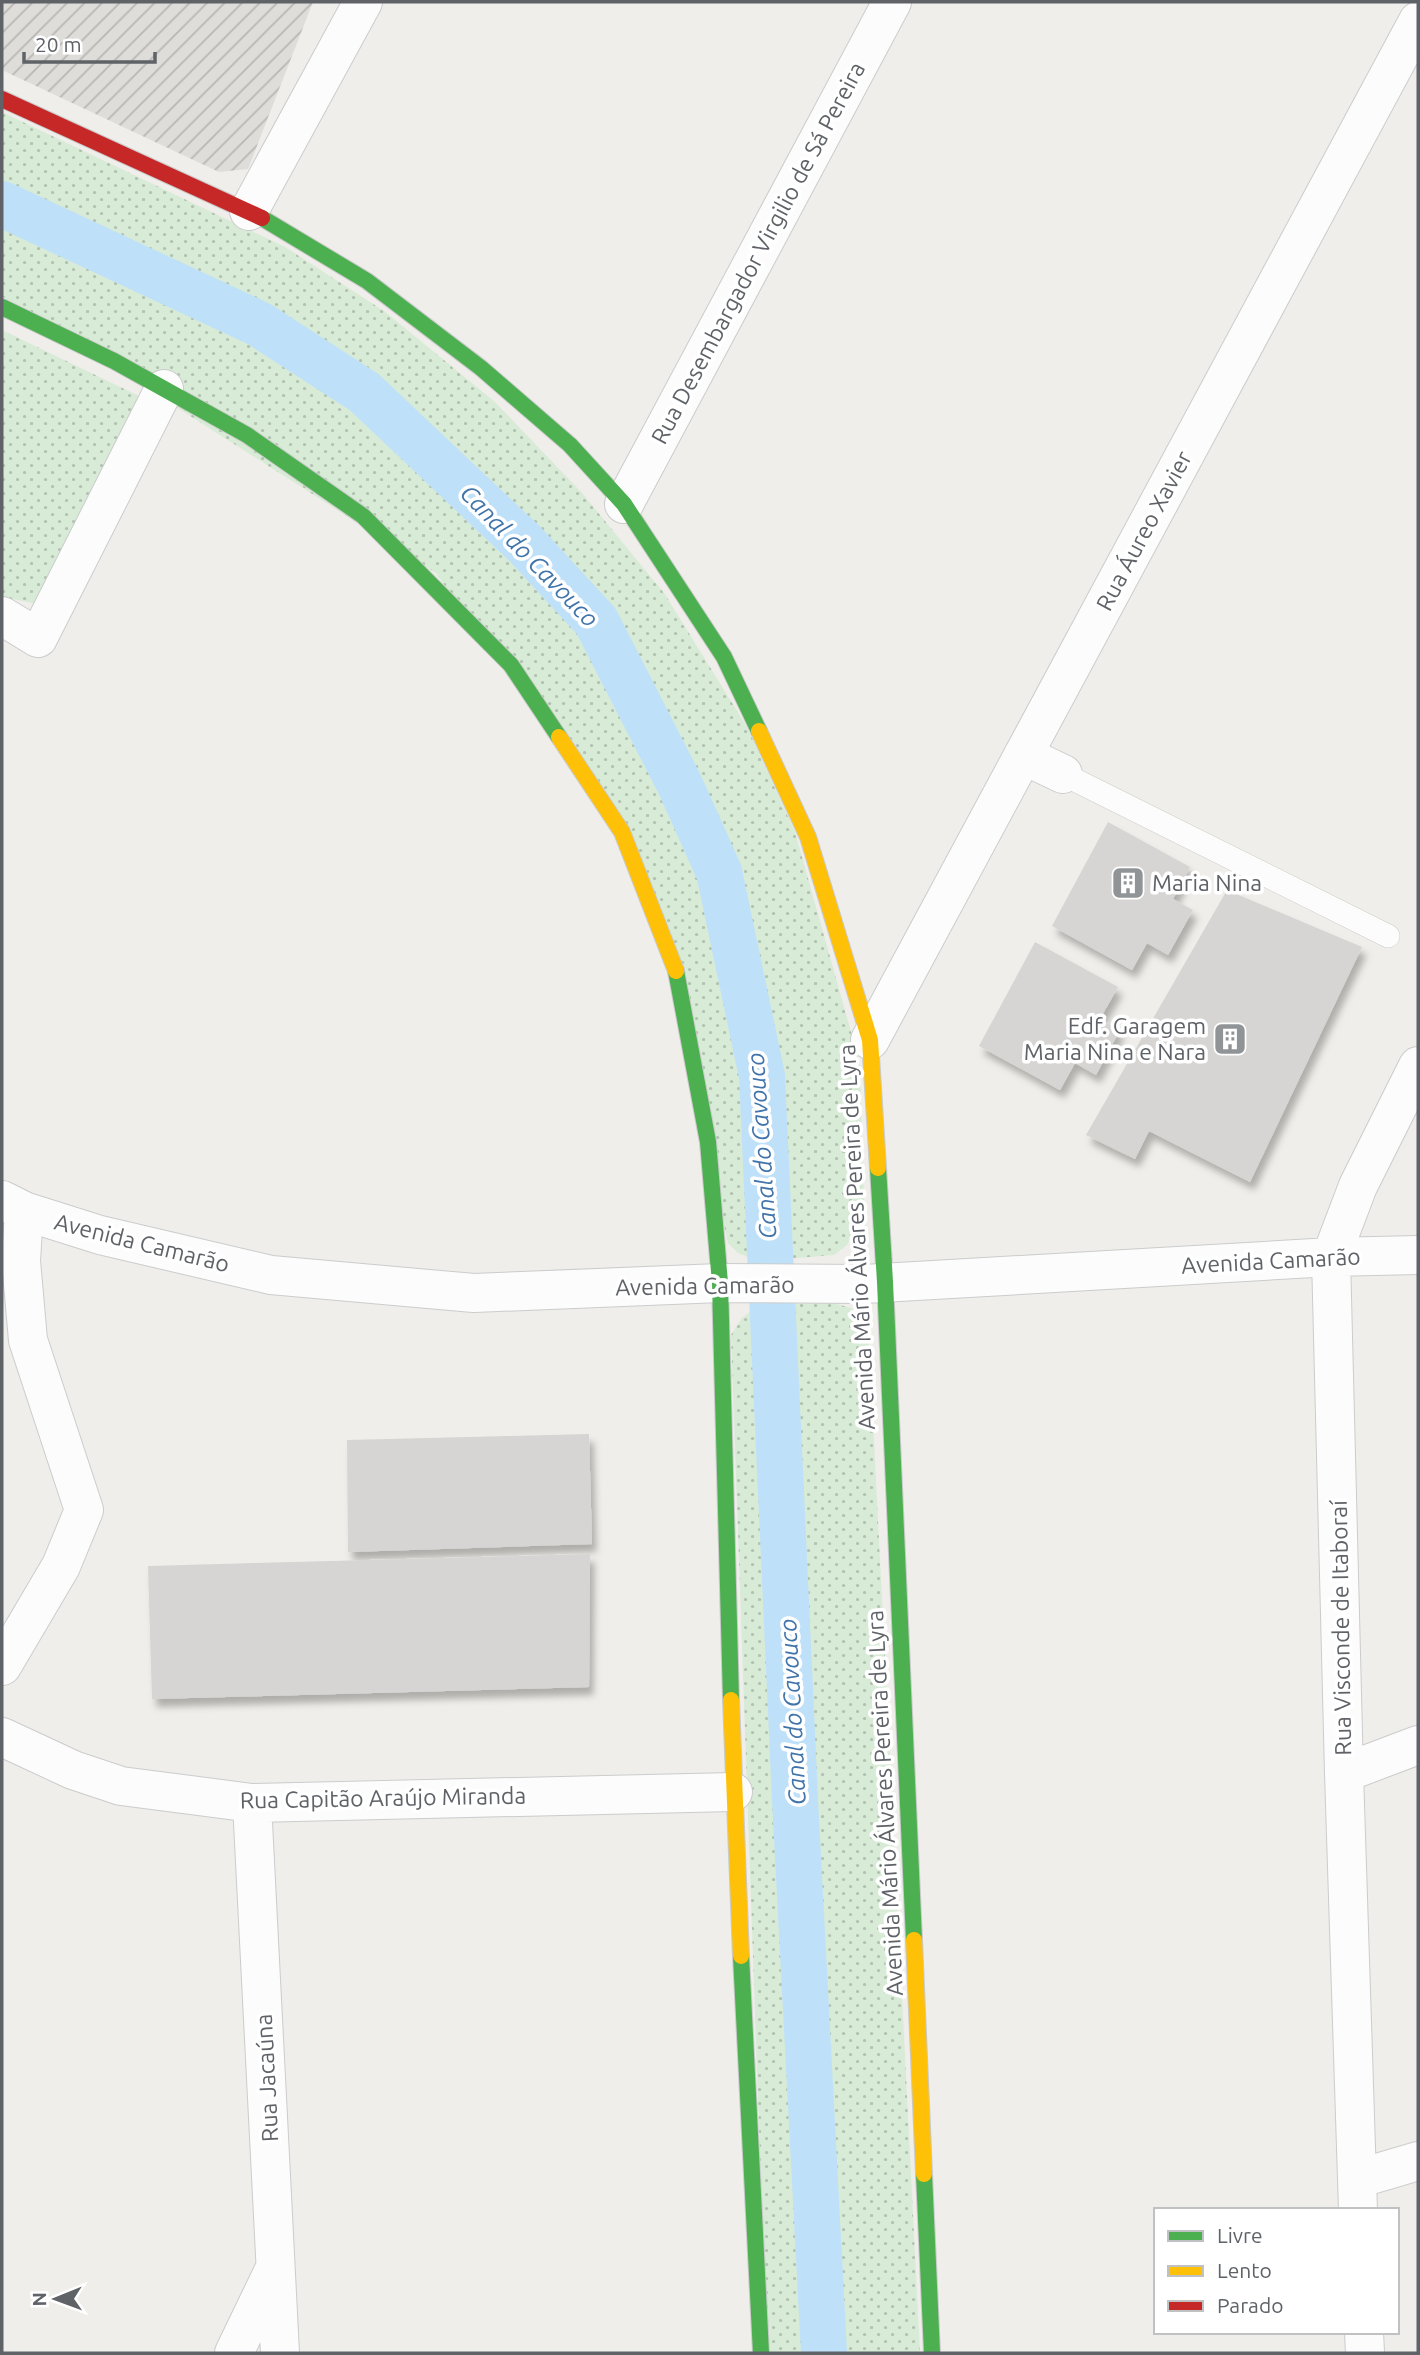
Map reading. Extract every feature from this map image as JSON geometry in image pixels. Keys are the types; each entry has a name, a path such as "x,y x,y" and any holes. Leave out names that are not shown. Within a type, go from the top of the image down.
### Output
{"street":[{"path":"249,211 363,2"},
{"name":"Rua Desembargador Virgilio de Sá Pereira","path":"624,504 892,2"},
{"name":"Rua Áureo Xavier","path":"870,1040 1418,21"},
{"name":"Avenida Mário Álvares Pereira de Lyra","path":"2,99 249,211 367,281 481,368 570,445 624,504 724,657 808,837 870,1040 874,1283 932,2353"},
{"path":"2,307 114,361 247,435 363,516 511,665 622,832 675,965 732,1283 733,1793 761,2353"},
{"path":"2,616 38,638 164,388"},
{"path":"1023,755 1063,774"},
{"name":"Rua Visconde de Itaboraí","path":"1358,2194 1331,1256 1358,1186 1418,1066"},
{"path":"2,1666 61,1566 84,1510 28,1340 22,1261 13,1206"},
{"name":"Avenida Camarão","path":"13,1206 100,1235 271,1275 474,1293 732,1283 874,1283 1331,1256 1418,1255"},
{"name":"Rua Capitão Araújo Miranda","path":"2,1737 73,1770 121,1786 252,1803 733,1793"},
{"path":"1344,1773 1418,1745"},
{"name":"Rua Jacaúna","path":"252,1803 280,2353"},
{"path":"1358,2194 1418,2161"},
{"path":"234,2353 276,2265"},
{"path":"1364,2334 1365,2353"}],"lane":[{"path":"1063,774 1388,936"}],"shaded area":[{"path":"2,2 313,2 248,169 219,172 2,70"}],"green space":[{"path":"2,112 285,247 384,311 495,402 582,493 664,593 747,727 795,832 860,1064 864,1218 847,1245 834,1255 758,1261 738,1253 728,1243 650,881 436,573 2,296"},
{"path":"2,330 141,397 46,603 2,597"},
{"path":"830,1302 851,1308 868,1322 920,2353 767,2353 731,1335 742,1318 758,1306"}],"building":[{"name":"Maria Nina","path":"1108,822 1190,867 1173,899 1193,910 1168,955 1147,943 1132,970 1052,926"},
{"name":"Edf. Garagem Maria Nina e Nara","path":"1227,890 1362,947 1250,1182 1149,1131 1135,1159 1086,1135"},
{"path":"1035,942 1118,987 1100,1019 1120,1030 1096,1075 1075,1063 1060,1090 979,1046"},
{"path":"589,1434 592,1544 348,1552 347,1440"},
{"path":"590,1554 589,1687 152,1699 148,1566"}],"waterway":[{"name":"Canal do Cavouco","path":"2,204 259,324 364,392 525,544 596,621 680,785 719,872 762,1076 795,1800 824,2353"}],"traffic: fast":[{"path":"262,218 367,281 481,368 570,445 624,504 724,657 759,731"},
{"path":"2,307 114,361 247,435 363,516 511,665 559,737"},
{"path":"676,971 708,1142 720,1283 731,1700"},
{"path":"878,1168 914,1940"},
{"path":"741,1956 761,2353"},
{"path":"924,2174 932,2353"}],"traffic: slow":[{"path":"759,731 808,837 870,1040 878,1168"},
{"path":"559,737 622,832 676,971"},
{"path":"731,1700 741,1956"},
{"path":"914,1940 924,2174"}],"traffic: jam":[{"path":"2,99 262,218"}],"place":[{"name":"Maria Nina","path":"1128,883"},
{"name":"Edf. Garagem Maria Nina e Nara","path":"1230,1039"}]}
